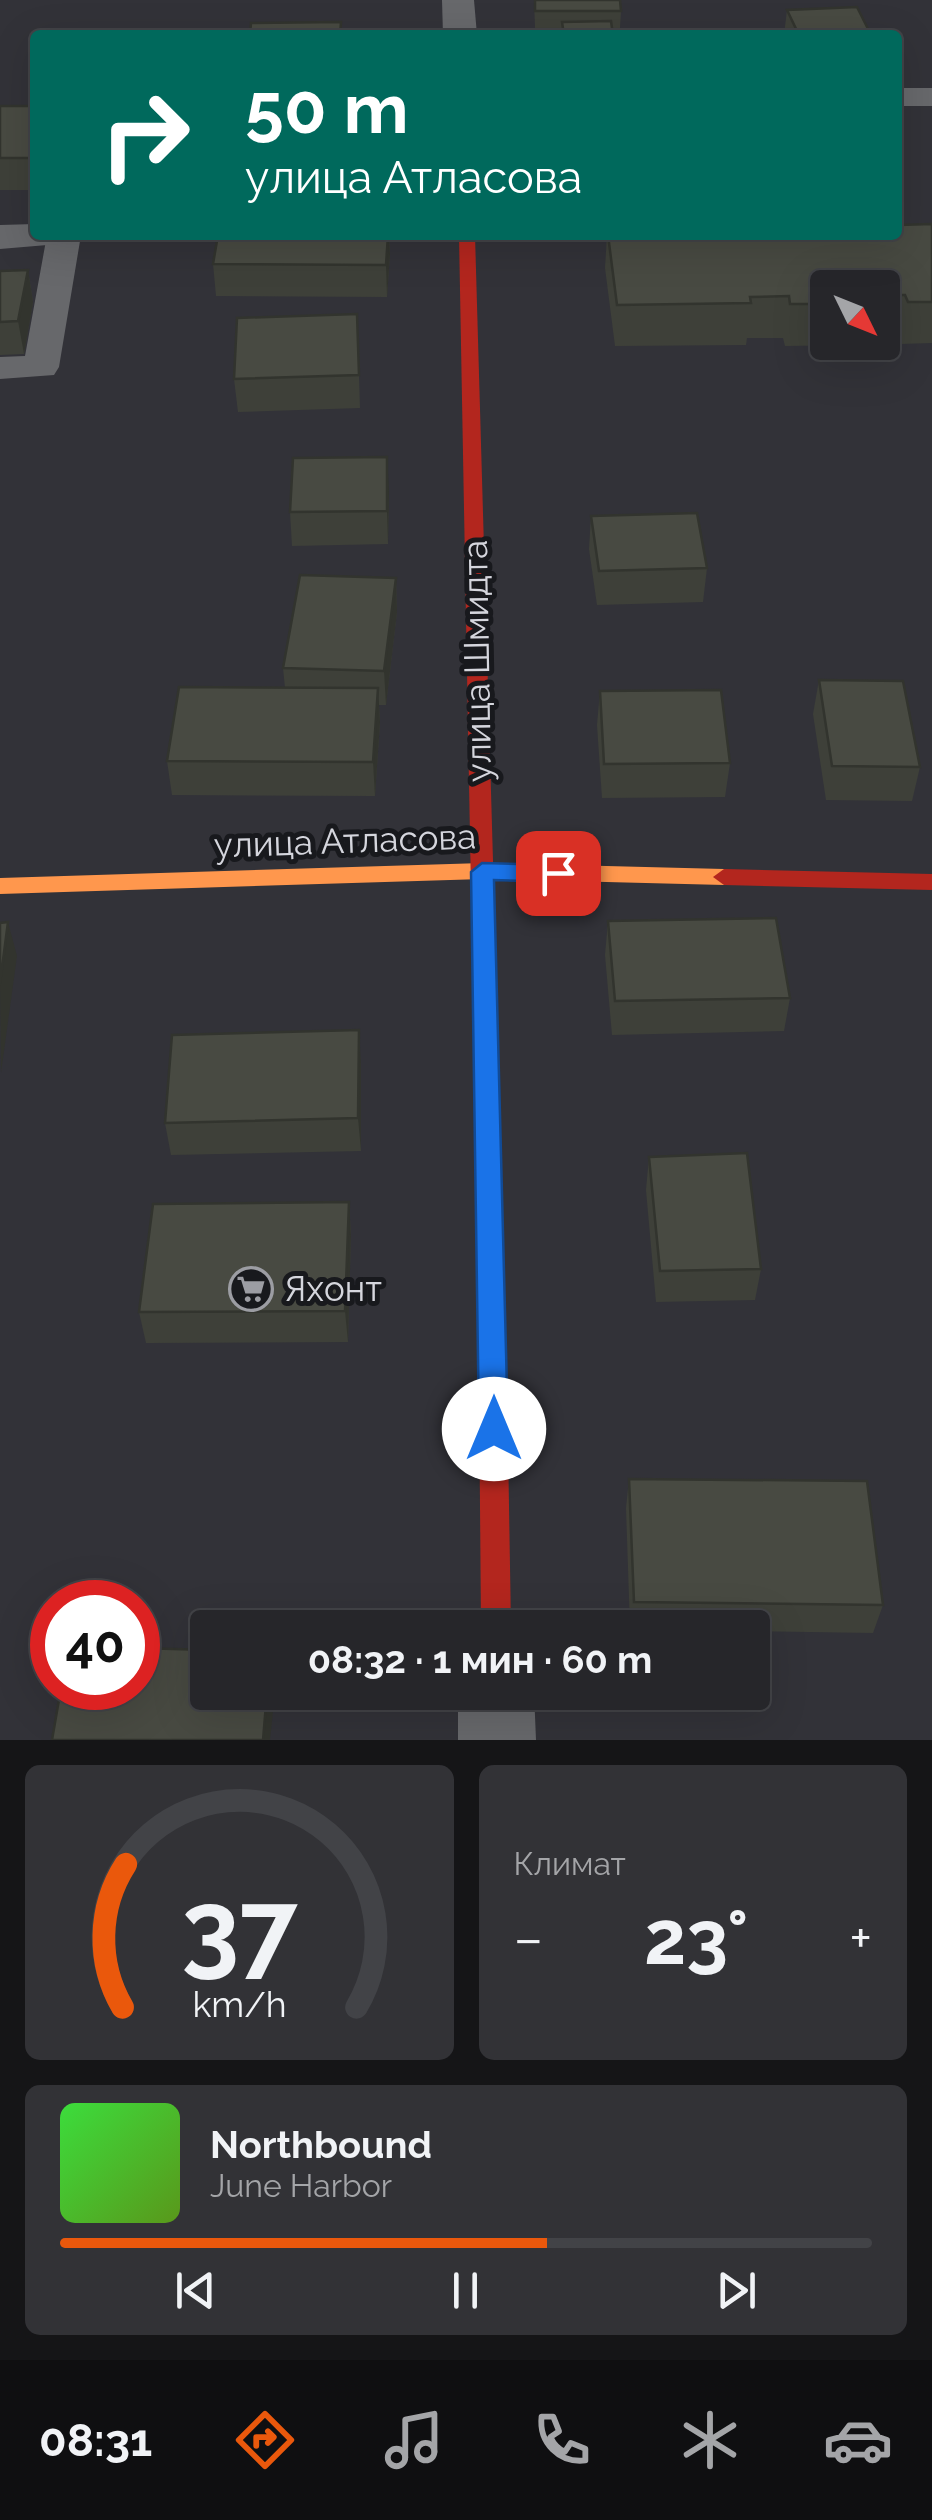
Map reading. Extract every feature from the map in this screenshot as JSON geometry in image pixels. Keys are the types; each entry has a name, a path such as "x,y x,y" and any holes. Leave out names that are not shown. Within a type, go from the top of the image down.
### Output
{"street":[{"path":"458,0 460,30"},
{"path":"0,238 30,236"},
{"name":"улица Шмидта","path":"467,240 496,1610"},
{"name":"улица Атласова","path":"0,886 482,872 932,882"},
{"path":"496,1710 497,1740"}],"lane":[{"path":"902,97 932,97"},
{"path":"0,368 41,367 59,240"}],"building":[{"path":"535,0 620,0 621,11 535,11"},
{"path":"857,7 868,30 797,30 787,10"},
{"path":"611,21 612,30 563,30 562,22"},
{"path":"341,22 340,30 250,30 251,23"},
{"path":"0,106 30,106 30,158 0,158"},
{"path":"932,224 932,302 908,302 905,295 900,295 900,270 810,270 810,304 790,304 789,296 750,297 751,303 617,305 609,240 902,240 902,225"},
{"path":"217,240 388,240 386,265 213,264"},
{"path":"28,270 18,321 0,322 0,271"},
{"path":"357,314 359,375 234,379 237,318"},
{"path":"387,457 387,511 290,512 293,458"},
{"path":"697,513 707,568 599,571 591,516"},
{"path":"300,575 396,578 384,671 283,668"},
{"path":"819,680 903,681 920,767 832,766"},
{"path":"179,687 378,688 373,762 167,761"},
{"path":"721,690 730,763 604,764 600,691"},
{"path":"776,918 790,998 615,1001 608,921"},
{"path":"8,922 0,983 0,923"},
{"path":"359,1030 358,1118 165,1123 172,1035"},
{"path":"747,1153 761,1269 660,1271 649,1157"},
{"name":"Яхонт","path":"349,1202 345,1311 139,1312 153,1204"},
{"path":"629,1479 867,1481 883,1605 634,1602"},
{"path":"160,1649 190,1649 190,1710 266,1710 263,1740 52,1740 57,1710 160,1710"}],"traffic: slow":[{"path":"0,886 483,871 724,877"},
{"path":"485,1000 493,1382"}],"traffic: jam":[{"path":"467,240 485,1000"},
{"path":"724,877 932,882"},
{"path":"493,1382 496,1610"}],"place":[{"name":"Яхонт","path":"251,1289"}],"route":[{"path":"494,1429 482,872 558,873"}]}
